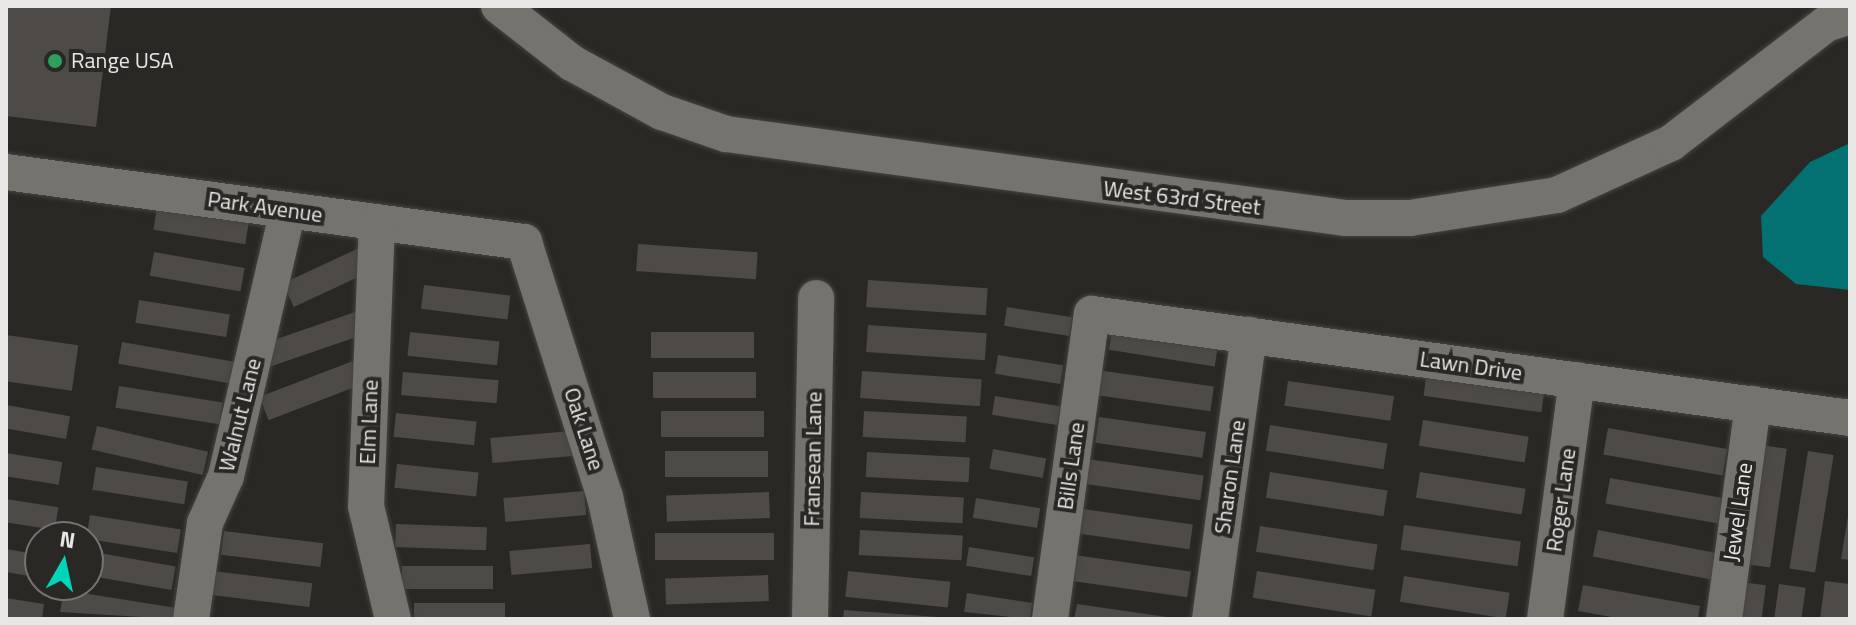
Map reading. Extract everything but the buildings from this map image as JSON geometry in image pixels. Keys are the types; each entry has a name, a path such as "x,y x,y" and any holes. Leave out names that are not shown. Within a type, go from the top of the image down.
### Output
{"street":[{"name":"West 63rd Street","path":"499,6 572,63 662,112 726,134 1346,218 1410,218 1557,195 1671,143 1826,24 1850,16"},
{"name":"Park Avenue","path":"6,172 524,242"},
{"name":"Walnut Lane","path":"191,619 205,523 226,476 288,210"},
{"name":"Elm Lane","path":"377,222 366,506 393,619"},
{"name":"Oak Lane","path":"524,242 605,497 632,619"},
{"name":"Fransean Lane","path":"810,619 816,298"},
{"name":"Lawn Drive","path":"1092,314 1850,418"},
{"name":"Bills Lane","path":"1050,619 1092,314"},
{"name":"Sharon Lane","path":"1210,619 1249,335"},
{"name":"Roger Lane","path":"1545,619 1577,380"},
{"name":"Jewel Lane","path":"1724,619 1753,404"}],"water":[{"path":"1850,143 1850,290 1796,284 1763,257 1761,216 1810,162"}],"place":[{"name":"Range USA","path":"55,61"}]}
